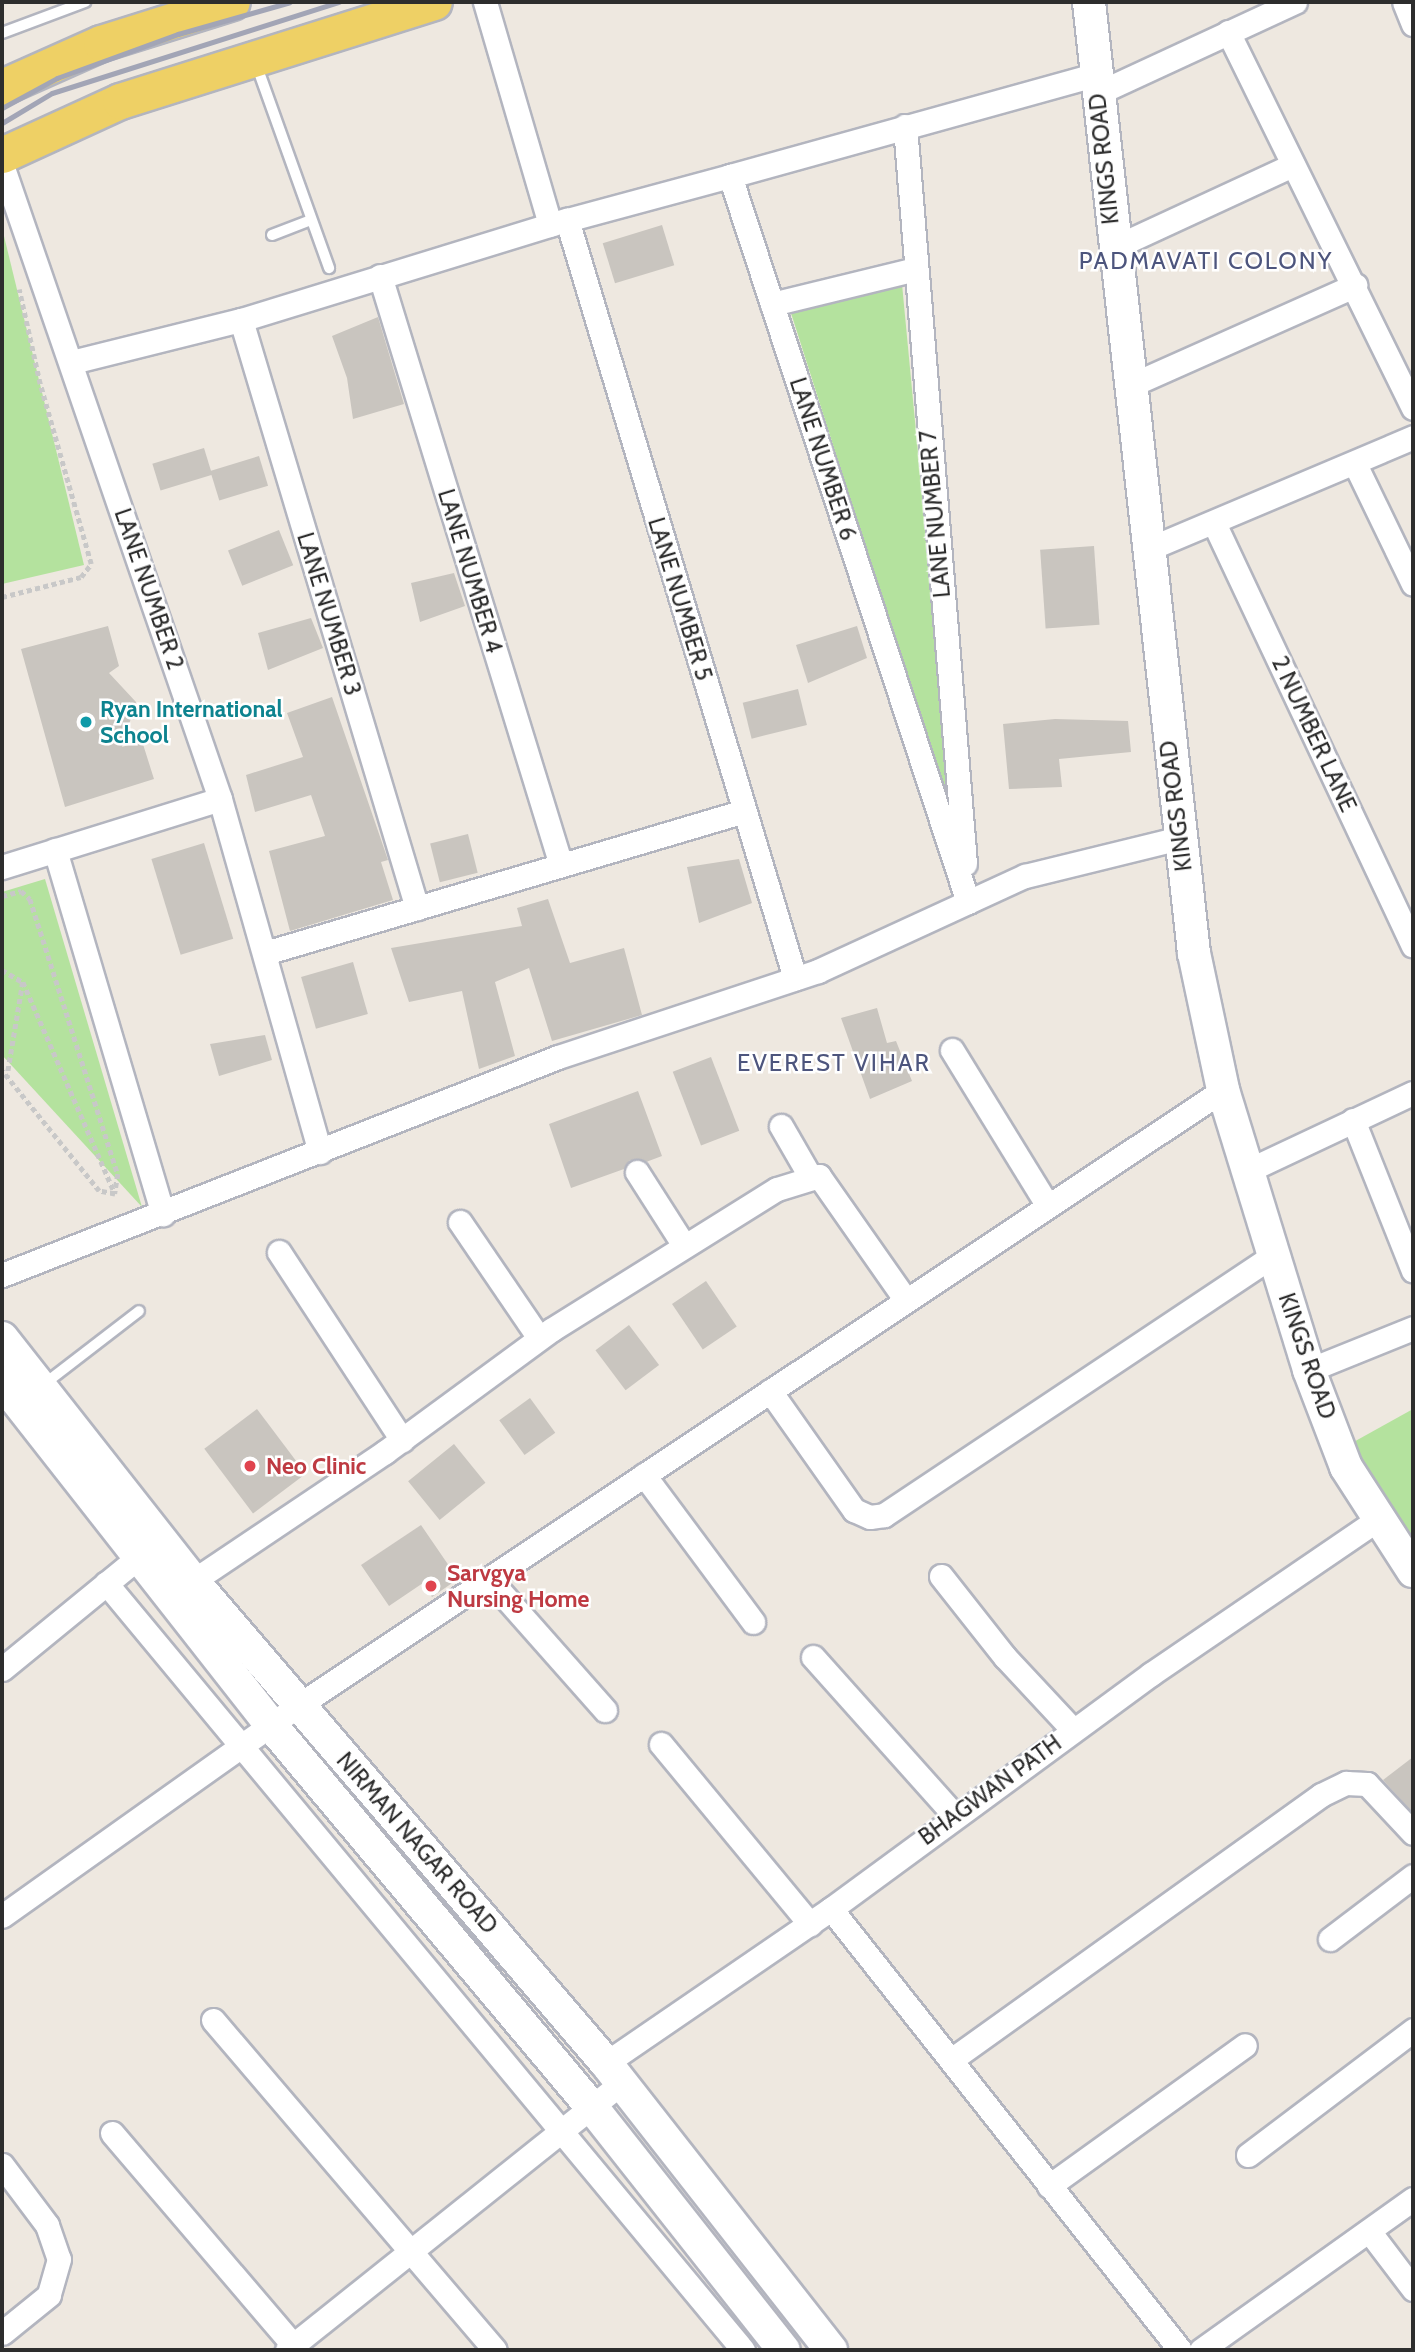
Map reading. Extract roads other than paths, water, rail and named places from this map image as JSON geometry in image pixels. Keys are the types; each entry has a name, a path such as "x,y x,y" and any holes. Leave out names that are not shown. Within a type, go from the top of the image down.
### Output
{"main road":[{"path":"2,87 101,43 232,2"},
{"path":"2,155 120,101 434,2"}],"street":[{"name":"LANE NUMBER 5","path":"485,2 558,222 795,978"},
{"name":"KINGS ROAD","path":"1089,2 1146,550 1194,953 1223,1090 1310,1370 1346,1467 1377,1520 1413,1571"},
{"path":"72,362 241,320 558,222 905,126 1096,84 1228,32 1295,2"},
{"path":"1404,2 1413,24"},
{"path":"1228,32 1356,285 1413,408"},
{"name":"LANE NUMBER 7","path":"905,126 968,902"},
{"name":"LANE NUMBER 2","path":"2,165 72,362 220,799 320,1152"},
{"path":"1113,248 1293,165"},
{"name":"LANE NUMBER 6","path":"730,176 968,902"},
{"path":"772,304 916,268"},
{"name":"LANE NUMBER 4","path":"380,276 561,865"},
{"path":"1129,386 1356,285"},
{"name":"LANE NUMBER 3","path":"241,320 417,908"},
{"path":"1146,550 1355,464 1413,437"},
{"path":"1355,464 1413,584"},
{"name":"2 NUMBER LANE","path":"1214,523 1413,945"},
{"path":"2,867 220,799"},
{"path":"265,953 743,811"},
{"path":"2,1275 558,1057 795,978 1025,876 1180,838"},
{"path":"55,850 163,1213"},
{"path":"952,1050 1048,1206"},
{"path":"2,1916 299,1705 905,1299 1223,1090"},
{"path":"1249,1170 1413,1093"},
{"path":"1353,1120 1413,1270"},
{"path":"781,1126 811,1178"},
{"path":"637,1171 683,1244"},
{"path":"193,1581 402,1440 540,1338 683,1244 777,1189 820,1176 905,1299"},
{"path":"460,1222 540,1338"},
{"path":"279,1252 402,1440"},
{"path":"770,1391 854,1510 870,1517 884,1515 1273,1256"},
{"path":"1310,1370 1413,1328"},
{"name":"NIRMAN NAGAR ROAD","path":"2,1338 41,1387 271,1725 591,2106 706,2253 760,2345"},
{"name":"NIRMAN NAGAR ROAD","path":"2,1382 150,1548 193,1581 613,2073 831,2350"},
{"path":"644,1475 752,1622"},
{"name":"BHAGWAN PATH","path":"290,2348 591,2106 613,2073 1073,1730 1377,1520"},
{"path":"2,1669 150,1548"},
{"path":"941,1576 1005,1657 1073,1730"},
{"path":"489,1579 605,1710"},
{"path":"106,1583 680,2275 760,2345"},
{"path":"813,1657 955,1816"},
{"path":"661,1744 810,1924"},
{"path":"951,2060 1321,1794 1346,1783 1367,1784 1413,1833"},
{"path":"303,1823 331,1798"},
{"path":"344,1872 373,1848"},
{"path":"1330,1939 1413,1876"},
{"path":"831,1909 1180,2350"},
{"path":"213,2020 495,2350"},
{"path":"1248,2155 1413,2030"},
{"path":"1049,2186 1245,2045"},
{"path":"112,2133 290,2348"},
{"path":"2,2165 47,2225 59,2259 49,2295 2,2333"},
{"path":"1201,2350 1413,2199"},
{"path":"1369,2231 1413,2289"},
{"path":"680,2275 706,2253"}],"lane":[{"path":"2,33 85,2"},
{"path":"254,59 328,268"},
{"path":"272,235 311,220"},
{"path":"41,1387 139,1311"}],"railway":[{"path":"2,108 57,78 178,34 290,2"},
{"path":"2,123 52,93 339,2"}],"place":[{"name":"Ryan International School","path":"86,722"},
{"name":"Neo Clinic","path":"250,1466"},
{"name":"Sarvgya Nursing Home","path":"431,1586"}],"district":[{"name":"PADMAVATI COLONY","path":"1206,261"},
{"name":"EVEREST VIHAR","path":"834,1063"}]}
